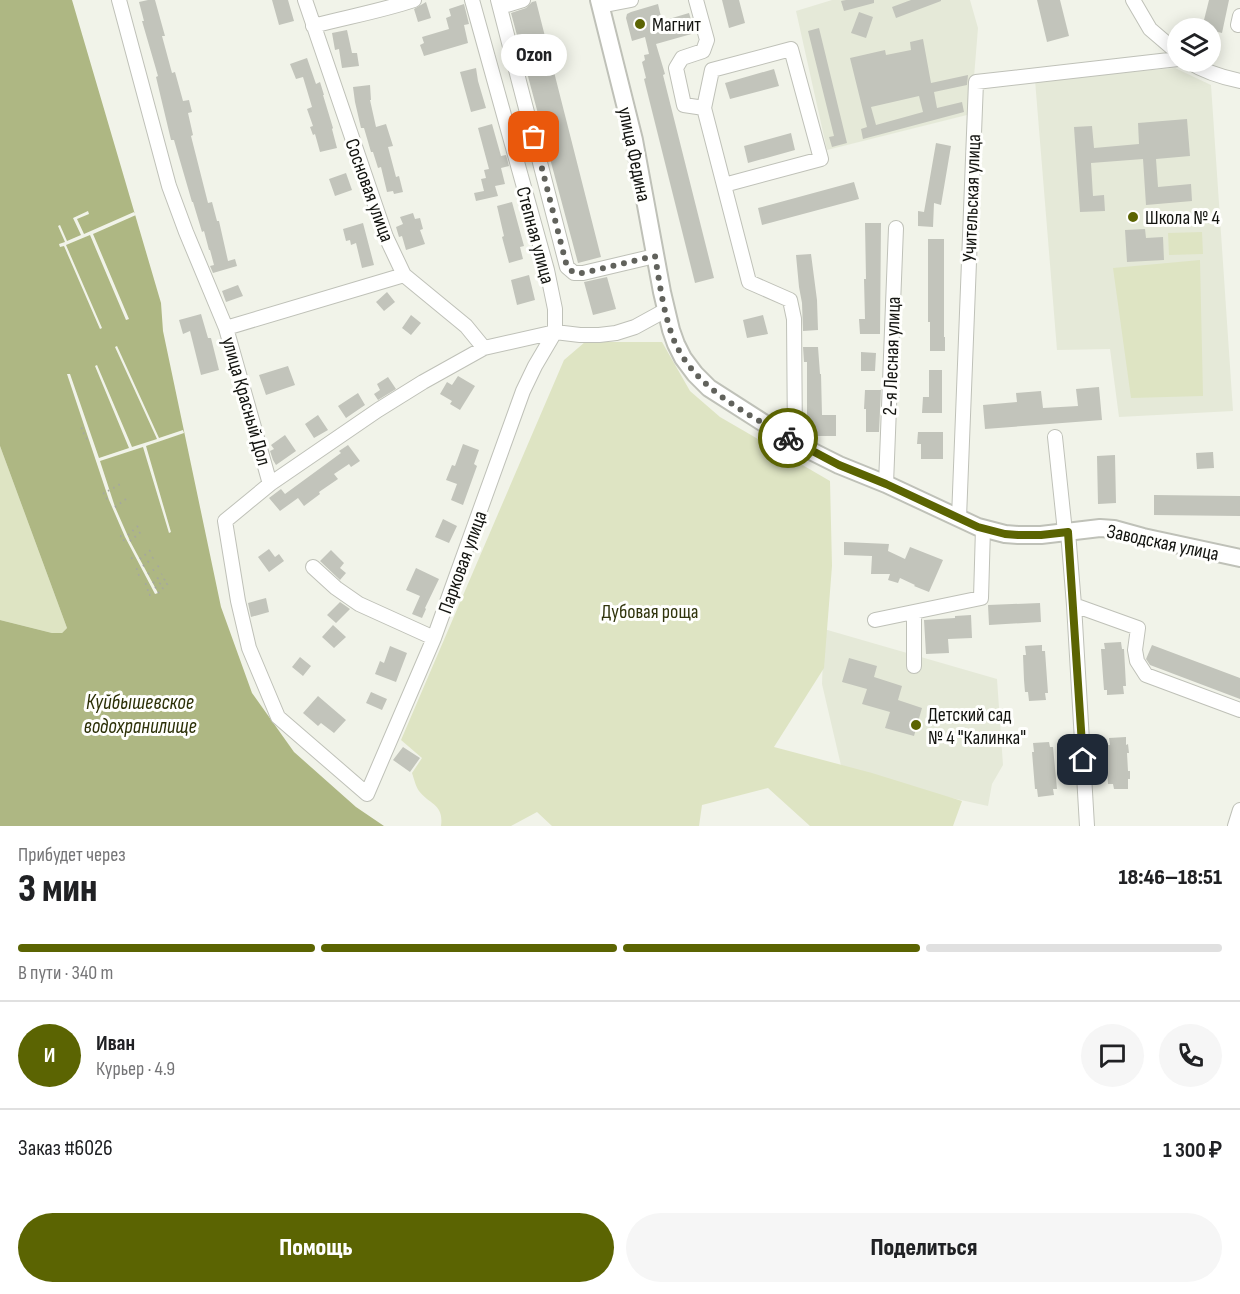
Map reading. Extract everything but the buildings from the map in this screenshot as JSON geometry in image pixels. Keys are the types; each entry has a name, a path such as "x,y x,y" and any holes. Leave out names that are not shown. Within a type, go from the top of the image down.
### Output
{"main road":[{"name":"улица Федина","path":"599,3 634,140 666,310"},
{"name":"Заводская улица","path":"666,310 676,344 695,374 709,388 795,443 959,518 983,528 1018,535 1041,535 1100,528 1114,529 1240,558"}],"street":[{"name":"улица Красный Дол","path":"119,0 169,186 226,328 270,484 378,410 484,348 555,332 580,335 616,333 635,327 666,310"},
{"name":"Сосновая улица","path":"305,0 386,237 404,275 466,326 484,348"},
{"path":"313,26 414,0"},
{"name":"Степная улица","path":"472,0 547,270 555,309 555,332"},
{"path":"524,0 499,3 567,267 574,273 583,273 655,256"},
{"path":"599,3 627,0"},
{"path":"696,0 707,40 703,51 682,58 676,68 684,105 704,108"},
{"path":"1133,0 1150,29 1167,44"},
{"path":"724,185 821,159 791,49 712,70 704,108 749,282 790,300 794,319 795,443"},
{"name":"Учительская улица","path":"959,518 976,82 1167,60"},
{"path":"1208,72 1240,81"},
{"name":"2-я Лесная улица","path":"886,484 896,228"},
{"path":"226,328 404,275"},
{"name":"Парковая улица","path":"270,484 225,521 238,601 249,648 278,717 367,794 435,638 523,391 555,332"},
{"path":"1055,437 1074,605 1087,826"},
{"path":"875,620 981,598 983,528"},
{"path":"313,567 336,588 359,604 435,638"},
{"path":"1074,605 1138,628 1135,650 1137,661 1146,675 1240,710"},
{"path":"914,612 914,666"},
{"path":"1235,826 1240,810"}],"path":[{"path":"81,428 87,438"},
{"path":"108,491 122,483"},
{"path":"103,493 107,498"},
{"path":"115,507 126,499"},
{"path":"126,539 139,525"},
{"path":"126,539 143,530"},
{"path":"120,536 126,539"},
{"path":"131,558 138,559 152,549"},
{"path":"136,568 142,567 155,556"},
{"path":"148,574 160,565"},
{"path":"138,575 144,574"},
{"path":"149,584 162,574"},
{"path":"147,590 154,589 166,578"},
{"path":"149,595 156,593 168,583"}],"shaded area":[{"path":"832,0 970,0 978,28 971,114 827,150 796,11"},
{"name":"Школа № 4","path":"1167,69 1167,72 1183,72 1211,85 1233,411 1119,417 1110,349 1057,350 1035,80"},
{"name":"Детский сад № 4 \"Калинка\"","path":"824,629 997,679 1003,765 992,784 988,806 843,774 822,684"}],"green space":[{"path":"1202,232 1203,254 1169,255 1168,233"},
{"path":"1200,260 1203,396 1131,398 1113,268"},
{"name":"Дубовая роща","path":"585,342 662,342 690,391 720,417 830,481 832,566 824,668 774,747 872,773 962,801 953,826 810,826 768,788 702,805 699,826 552,826 537,812 511,826 441,826 438,809 419,791 412,773 422,758 401,740 564,360"},
{"path":"0,446 67,628 62,633 52,633 0,620"}],"water":[{"name":"Куйбышевское водохранилище","path":"0,0 72,0 161,303 163,331 221,607 252,693 294,752 356,807 384,826 0,826 0,620 52,633 62,633 67,628 0,446"}],"pier":[{"path":"88,211 89,214 77,219 84,234 134,212 136,215 93,234 129,319 126,320 90,235 66,245 102,328 100,329 64,246 60,247 59,244 65,242 58,226 60,225 67,241 81,235 73,218"},
{"path":"117,346 159,438 183,430 184,433 146,446 171,532 169,533 143,447 100,461 115,507 158,593 155,594 125,537 109,500 67,374 70,374 99,458 129,448 95,366 97,365 132,447 157,439 115,347"}],"way so far":[{"path":"534,137 567,267 574,273 583,273 655,256 671,330 683,357 695,374 709,388 788,438"}],"place":[{"name":"Магнит","path":"640,24"},
{"name":"Ozon","path":"534,137"},
{"name":"Школа № 4","path":"1133,217"},
{"name":"Детский сад № 4 \"Калинка\"","path":"916,725"}],"route":[{"path":"788,438 839,465 978,527 1018,535 1068,532 1083,760"}]}
